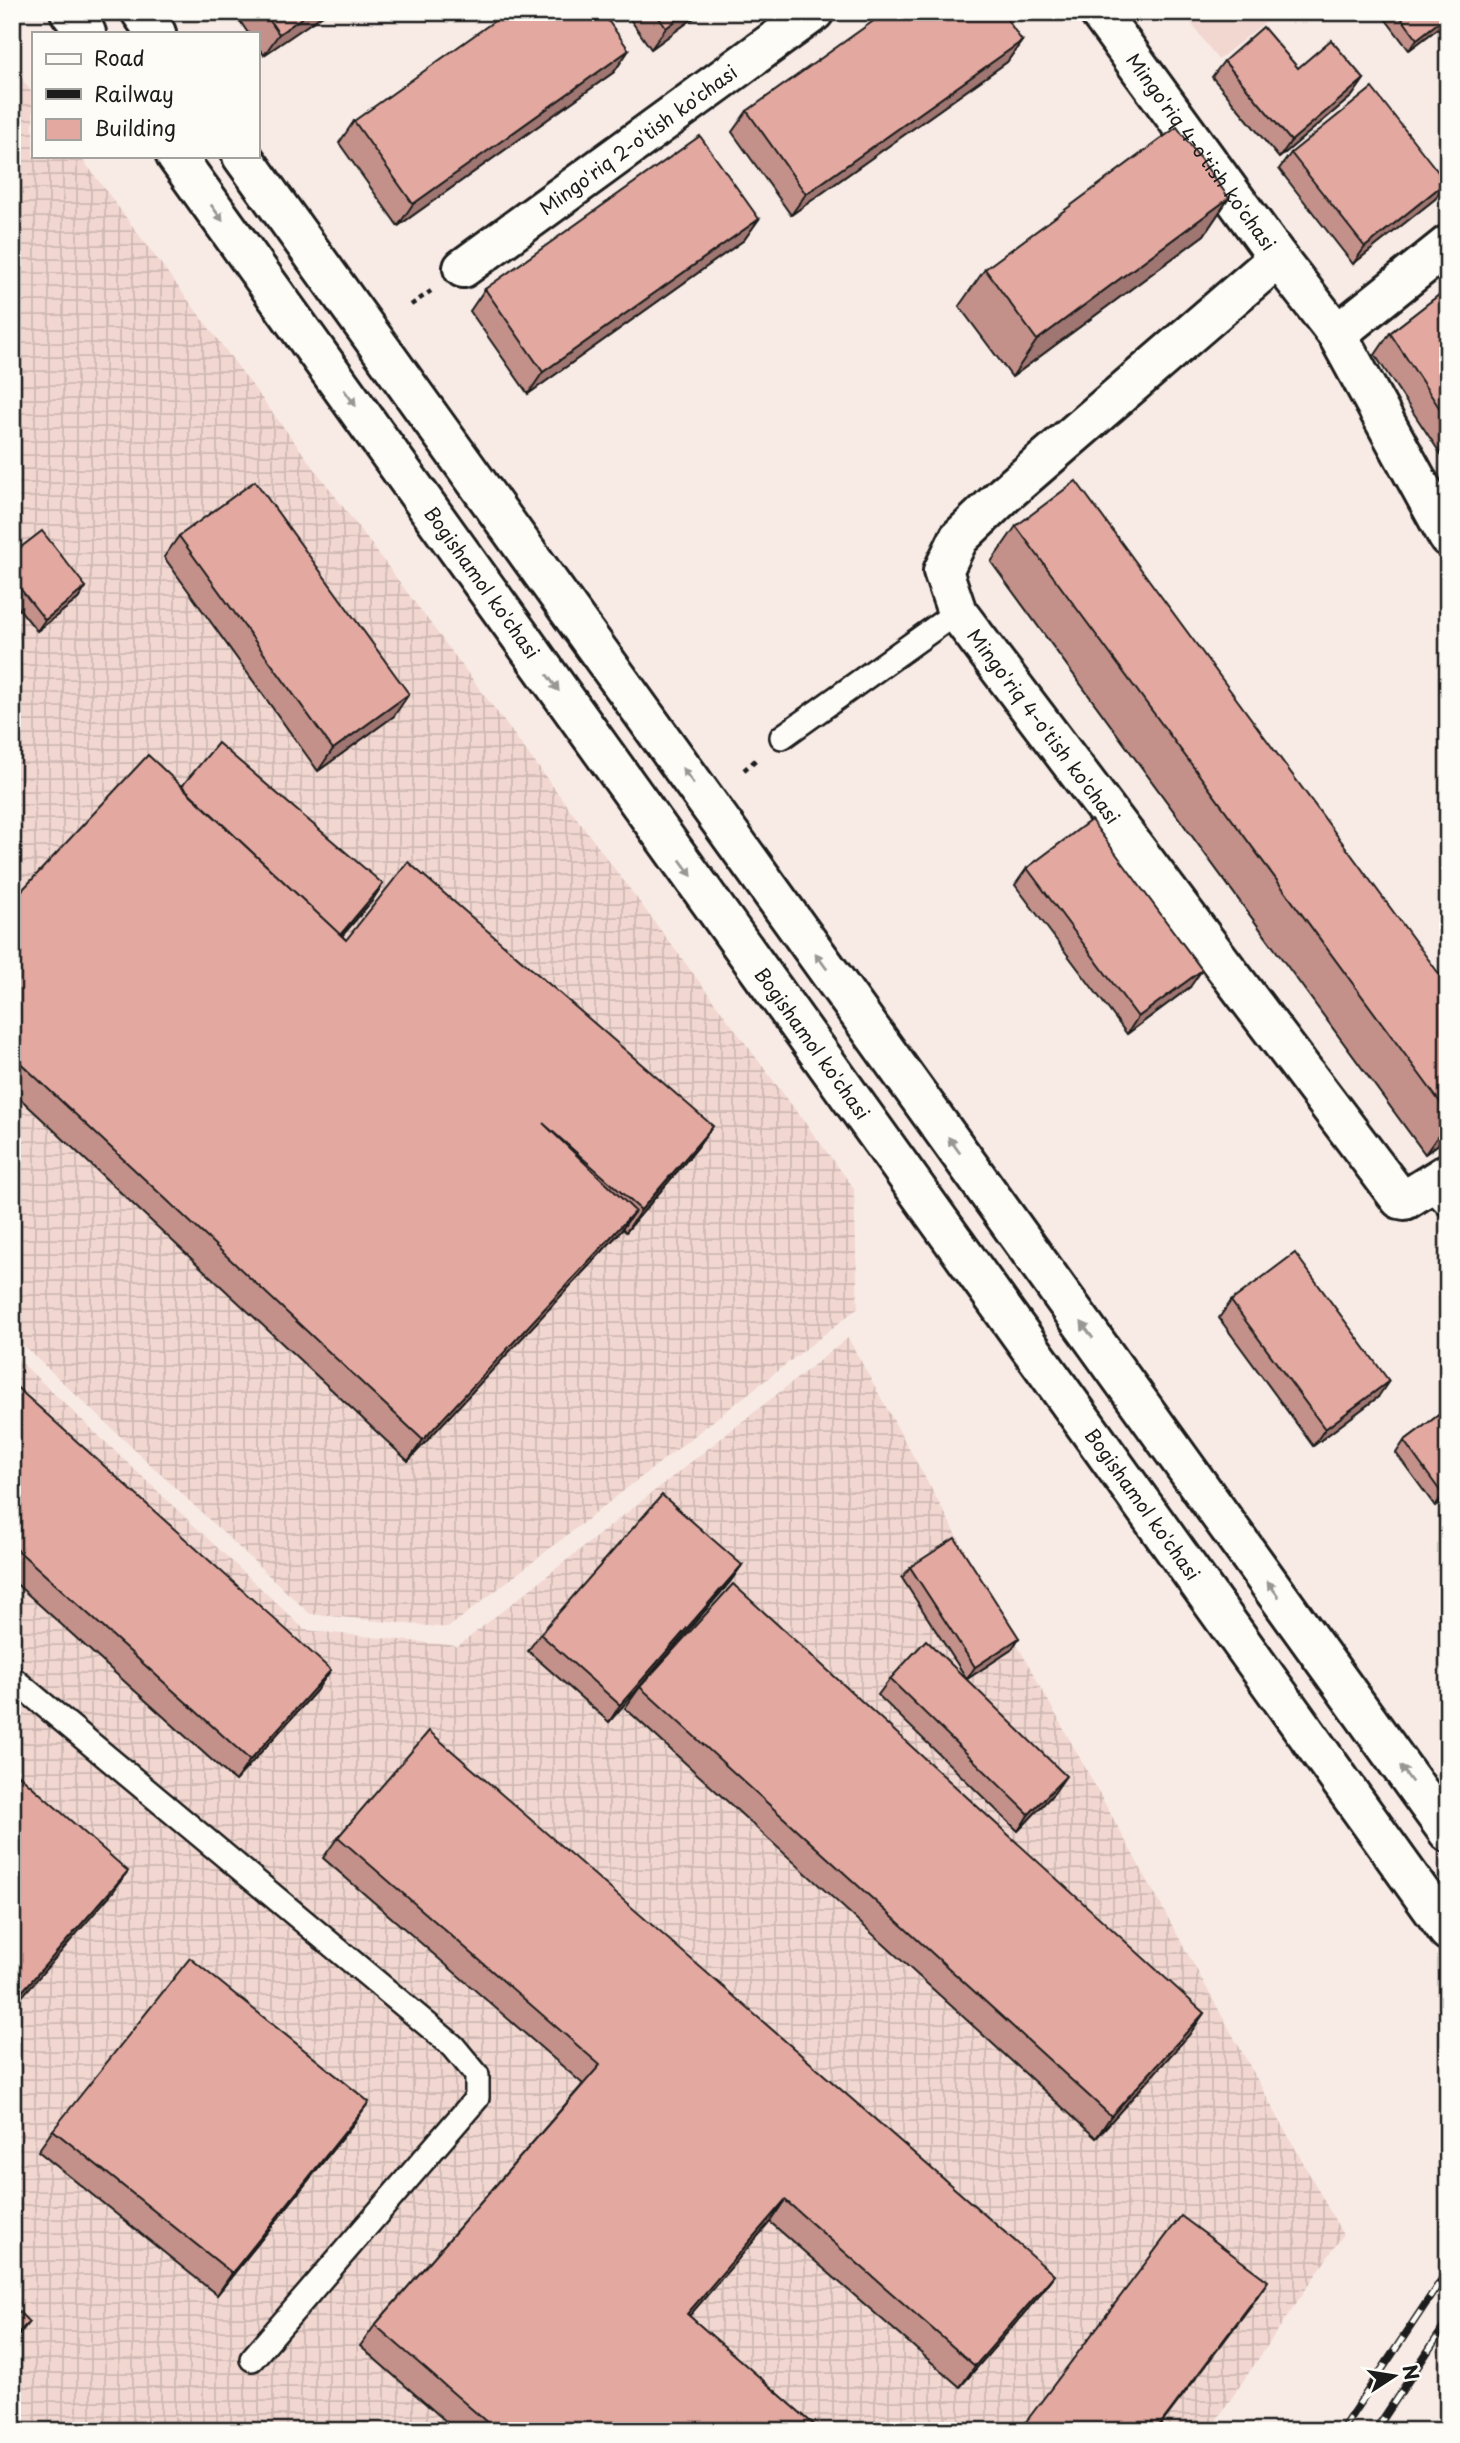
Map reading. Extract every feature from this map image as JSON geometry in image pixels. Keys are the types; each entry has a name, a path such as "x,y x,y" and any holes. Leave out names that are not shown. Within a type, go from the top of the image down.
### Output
{"main road":[{"path":"70,12 85,32"},
{"path":"141,12 155,32"},
{"name":"Mingo'riq 2-o'tish ko'chasi","path":"463,268 814,12"},
{"name":"Mingo'riq 4-o'tish ko'chasi","path":"1099,12 1278,258 1337,334 1448,537"},
{"name":"Bogishamol ko'chasi","path":"179,158 1448,1931"},
{"path":"243,158 1448,1832"},
{"path":"1337,334 1448,245"},
{"name":"Mingo'riq 4-o'tish ko'chasi","path":"1278,258 1005,494 959,538 943,571 957,612 1400,1199 1405,1200 1442,1188"}],"lane":[{"path":"782,737 957,612"},
{"path":"12,1678 453,2046 477,2076 477,2098 252,2359"}],"shaded area":[{"path":"1183,12 1278,12 1218,60"},
{"path":"12,66 32,93 32,158 82,158 854,1188 858,1308 448,1628 310,1614 12,1335"},
{"path":"848,1338 1343,2235 1209,2431 12,2431 12,1354 305,1630 458,1646"}],"building":[{"path":"264,12 310,12 279,34"},
{"path":"507,12 602,12 629,50 413,204 354,121"},
{"path":"655,12 687,12 666,28"},
{"path":"886,12 1002,12 1022,41 806,194 747,111"},
{"path":"1397,12 1448,12 1448,15 1417,39"},
{"path":"1263,27 1298,68 1331,40 1364,79 1291,141 1224,61"},
{"path":"1372,88 1446,182 1365,247 1291,153"},
{"path":"1177,127 1229,198 1037,340 985,269"},
{"path":"700,136 759,219 543,372 485,289"},
{"path":"1448,288 1448,421 1390,333"},
{"path":"255,481 409,694 333,749 179,536"},
{"path":"1076,481 1448,986 1448,1113 1016,526"},
{"path":"42,531 86,587 45,620 12,578 12,554"},
{"path":"218,743 383,884 340,935 182,786"},
{"path":"148,755 346,940 408,862 713,1126 641,1210 543,1123 635,1211 423,1440 12,1055 12,901"},
{"path":"1091,820 1202,970 1138,1017 1027,868"},
{"path":"1295,1253 1389,1381 1325,1429 1231,1301"},
{"path":"12,1383 331,1670 250,1760 12,1545"},
{"path":"1448,1408 1448,1491 1443,1495 1404,1441"},
{"path":"662,1495 742,1565 620,1705 540,1634"},
{"path":"955,1538 1019,1638 975,1667 910,1567"},
{"path":"733,1584 1204,2013 1111,2116 640,1687"},
{"path":"926,1640 1066,1776 1029,1814 890,1679"},
{"path":"429,1731 1054,2275 975,2366 785,2200 687,2314 821,2431 497,2431 375,2325 600,2065 338,1837"},
{"path":"19,1775 128,1871 12,2003 12,1783"},
{"path":"190,1958 369,2102 232,2273 53,2130"},
{"path":"1181,2216 1268,2281 1155,2431 1019,2431"},
{"path":"12,2305 29,2322 12,2339"}],"railway":[{"path":"1341,2431 1448,2270"},
{"path":"1375,2431 1448,2321"}]}
